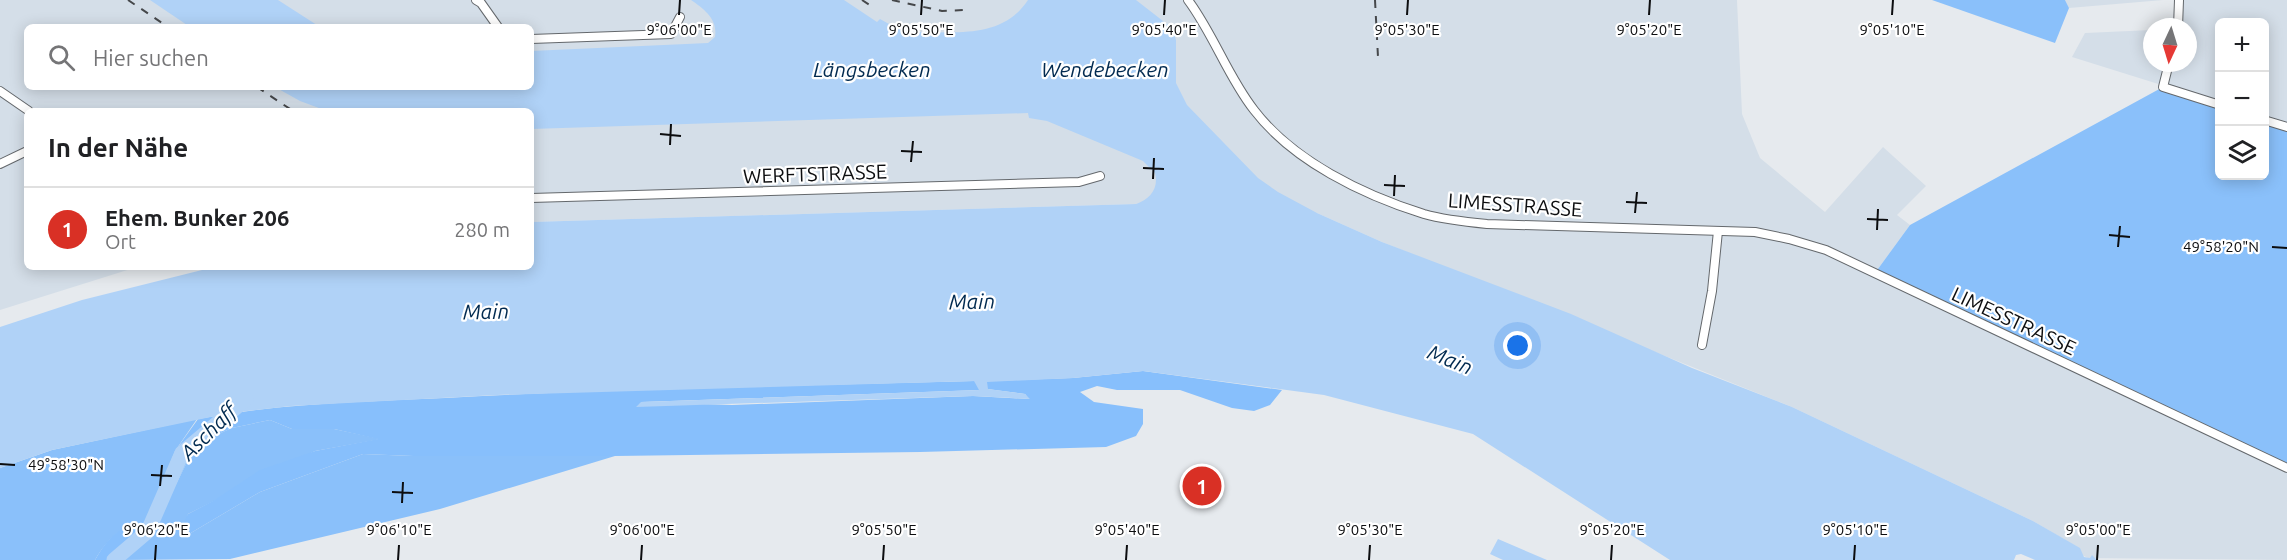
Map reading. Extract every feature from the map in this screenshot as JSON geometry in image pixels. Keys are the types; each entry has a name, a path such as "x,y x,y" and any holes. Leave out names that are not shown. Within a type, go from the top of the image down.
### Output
{"street":[{"path":"476,0 481,3 496,24"},
{"name":"LIMESSTRASSE","path":"1188,0 1209,29 1233,77 1253,109 1275,134 1320,168 1382,197 1426,214 1487,224 1755,232 1826,250 2287,468"},
{"path":"2179,18 2180,0"},
{"path":"534,39 671,34 680,18"},
{"path":"2167,72 2163,87 2215,103"},
{"path":"0,92 24,108"},
{"path":"2269,121 2287,128"},
{"path":"0,164 24,152"},
{"name":"WERFTSTRASSE","path":"534,198 1079,182 1100,176"},
{"path":"1702,345 1712,291 1718,231"}],"shaded area":[{"path":"0,0 1737,0 1742,114 1760,158 1825,212 1883,147 1926,186 1897,215 1910,225 1875,273 2287,468 2287,560 2088,558 2082,555 2079,548 2033,521 1792,407 1382,242 1317,213 1146,201 1136,204 534,222 534,108 24,108 24,270 127,270 0,310"},
{"path":"1932,0 2065,0 2069,8 2055,43"},
{"path":"2065,0 2163,0 2069,8"},
{"path":"2181,0 2287,0 2287,125 2269,118 2269,18 2215,18 2215,102 2072,57 2085,33 2143,30 2143,72 2197,72 2197,18 2180,18"},
{"path":"2163,87 2215,104 2215,180 2269,180 2269,121 2287,127 2287,468 1875,273 1910,225"},
{"path":"1143,371 1282,390 1270,405 1254,411 1232,408 1180,390 1117,390 1097,386 1080,392 1094,402 1143,409 1143,424 1136,436 1106,447 615,456 363,454 260,492 184,537 180,530 188,514 213,501 260,470 315,451 378,439 334,429 292,429 270,420 232,428 207,439 188,460 152,533 120,560 95,560 115,534 128,526 146,520 175,451 198,419 290,406 352,402 643,390 975,381 980,390 641,402 732,405 973,396 1029,399 1025,394 987,389 987,381 1073,378"},
{"path":"197,419 175,451 146,521 116,534 95,560 0,560 0,468 52,450"},
{"path":"270,420 292,429 334,429 381,439 315,451 188,514 184,537 260,492 363,454 615,456 440,509 230,559 120,560 152,533 188,460 207,439 232,428"}],"water":[{"path":"150,0 278,0 315,24 186,24"},
{"path":"691,0 844,0 877,22 880,19 898,29 909,32 959,32 990,28 1004,22 1017,13 1028,0 1136,0 1172,28 1176,40 1176,83 1187,105 1258,178 1278,192 1317,213 1382,242 1571,314 1692,368 1792,407 2033,521 2080,548 2084,557 2090,558 2092,555 2097,560 2035,560 2021,554 2016,555 2014,560 1670,560 1473,434 1324,395 1143,371 1073,378 987,382 988,389 1025,394 1030,399 973,396 636,407 641,402 979,390 974,381 497,395 291,406 230,413 52,450 0,468 0,327 82,300 202,270 534,270 534,222 1136,204 1152,193 1156,184 1155,173 1143,161 1047,121 1029,118 1028,113 534,129 534,108 319,108 280,90 534,90 534,51 708,43 715,37 715,31 712,20"},
{"path":"1498,539 1547,560 1503,560 1490,554"}],"waterway":[{"name":"Aschaff","path":"114,560 148,531 182,453 246,399"}],"railway":[{"path":"128,0 164,24"},
{"path":"862,0 871,6"},
{"path":"892,0 942,11 965,10"},
{"path":"1375,0 1378,57"},
{"path":"262,90 288,108"}],"place":[{"name":"Ehem. Bunker 206","path":"1202,486"}],"water label":[{"name":"Längsbecken","path":"872,70"},
{"name":"Wendebecken","path":"1105,70"},
{"name":"Main","path":"972,302"},
{"name":"Main","path":"486,312"},
{"name":"Main","path":"1450,360"}]}
